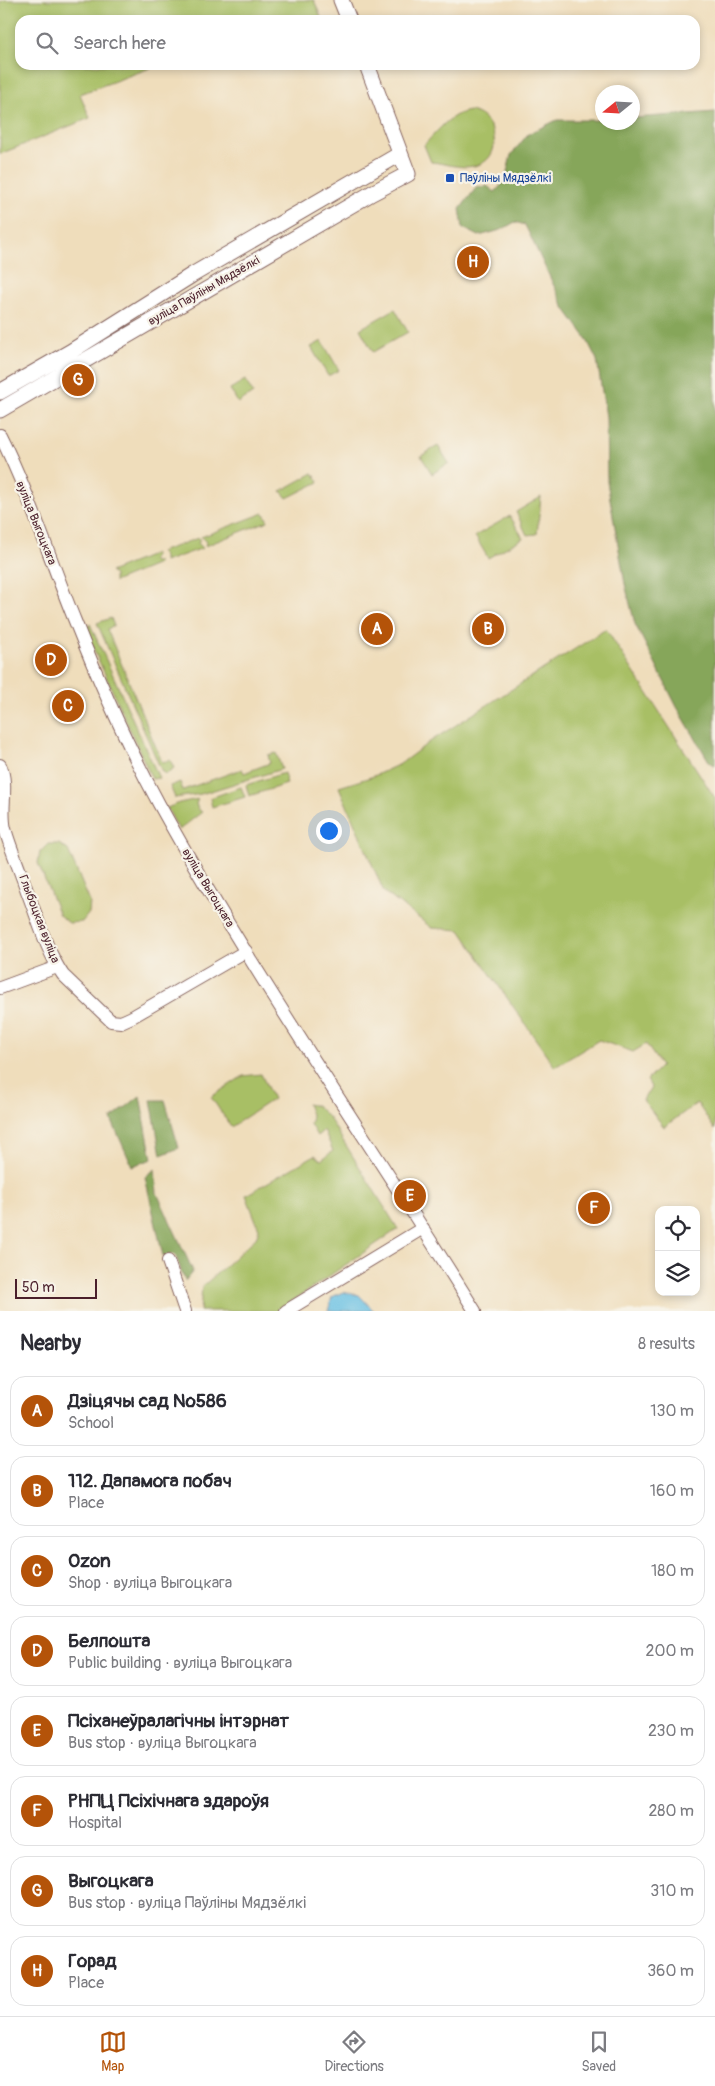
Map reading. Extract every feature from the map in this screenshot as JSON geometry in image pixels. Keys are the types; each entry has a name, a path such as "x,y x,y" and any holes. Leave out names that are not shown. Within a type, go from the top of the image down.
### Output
{"street":[{"path":"342,0 348,15"},
{"path":"369,70 400,154"},
{"name":"вуліца Паўліны Мядзёлкі","path":"0,392 70,352 192,275 400,154 408,174 372,193 0,410"},
{"name":"вуліца Выгоцкага","path":"0,435 121,730 177,836 314,1061 475,1311"},
{"name":"Глыбоцкая вуліца","path":"0,765 4,777 2,807 5,828 57,967 111,1021 121,1022 246,951"},
{"path":"0,988 57,967"},
{"path":"286,1311 423,1228"},
{"path":"168,1261 185,1311"}],"green space":[{"path":"5,0 314,0 320,15 15,15 15,70 145,70 80,94 90,118 0,154 0,2"},
{"path":"470,111 487,121 492,129 494,148 490,156 484,162 469,167 431,162 424,145 450,119 463,112"},
{"path":"715,112 715,765 710,763 677,707 635,624 625,584 607,482 606,417 597,360 586,338 565,309 525,225 515,222 501,230 479,236 463,228 460,209 476,188 487,186 495,192 505,181 511,155 528,134 557,120 595,120 595,130 640,130 640,117"},
{"path":"395,309 408,332 373,352 360,329"},
{"path":"322,341 339,370 328,376 311,347"},
{"path":"245,380 253,393 238,403 230,389"},
{"path":"438,446 449,463 432,474 421,456"},
{"path":"313,473 319,482 287,498 281,491"},
{"path":"541,497 537,534 527,535 516,512"},
{"path":"264,513 268,521 205,546 206,542 201,537"},
{"path":"510,516 523,538 488,558 475,536"},
{"path":"198,538 200,540 198,543 203,548 164,562 164,557 160,552"},
{"path":"154,554 155,556 152,559 154,562 158,562 158,564 114,582 114,575 110,572"},
{"path":"111,618 114,626 107,629 162,762 170,760 174,768 166,774 162,772 97,623"},
{"path":"90,624 159,778 152,779 85,630"},
{"path":"606,629 715,798 715,1130 697,1103 664,1127 643,1100 651,1087 647,1080 661,1066 646,1044 633,1052 599,1040 555,1067 460,930 432,928 384,892 339,787 374,776 400,764 431,741"},
{"path":"276,753 282,769 201,794 175,798 170,786 180,782 183,790 242,769 244,773 270,763 268,755"},
{"path":"284,773 287,784 249,796 246,785"},
{"path":"241,787 245,797 212,807 210,798"},
{"path":"198,799 196,804 202,812 179,830 167,808"},
{"path":"48,844 59,844 68,850 90,902 89,913 82,922 69,923 59,915 38,863 40,852"},
{"path":"261,1074 273,1099 231,1127 211,1097 243,1076"},
{"path":"140,1096 152,1159 132,1166 111,1119"},
{"path":"151,1100 165,1100 179,1148 161,1155"},
{"path":"307,1104 317,1106 329,1118 398,1229 278,1311 200,1311 202,1287 256,1238 259,1229 246,1195 315,1155 321,1160 333,1151 324,1130 317,1136 310,1124 312,1117"},
{"path":"155,1169 157,1193 193,1271 185,1281 175,1254 163,1256 145,1177"}],"water":[{"path":"343,1292 359,1295 374,1311 328,1311 332,1297"}],"place":[{"name":"Паўліны Мядзёлкі","path":"450,178"},
{"name":"Горад","path":"473,262"},
{"name":"Выгоцкага","path":"78,380"},
{"name":"Дзіцячы сад №586","path":"377,629"},
{"name":"112. Дапамога побач","path":"488,629"},
{"name":"Белпошта","path":"51,660"},
{"name":"Ozon","path":"68,706"},
{"name":"Псіханеўралагічны інтэрнат","path":"410,1196"},
{"name":"РНПЦ Псіхічнага здароўя","path":"594,1208"}]}
